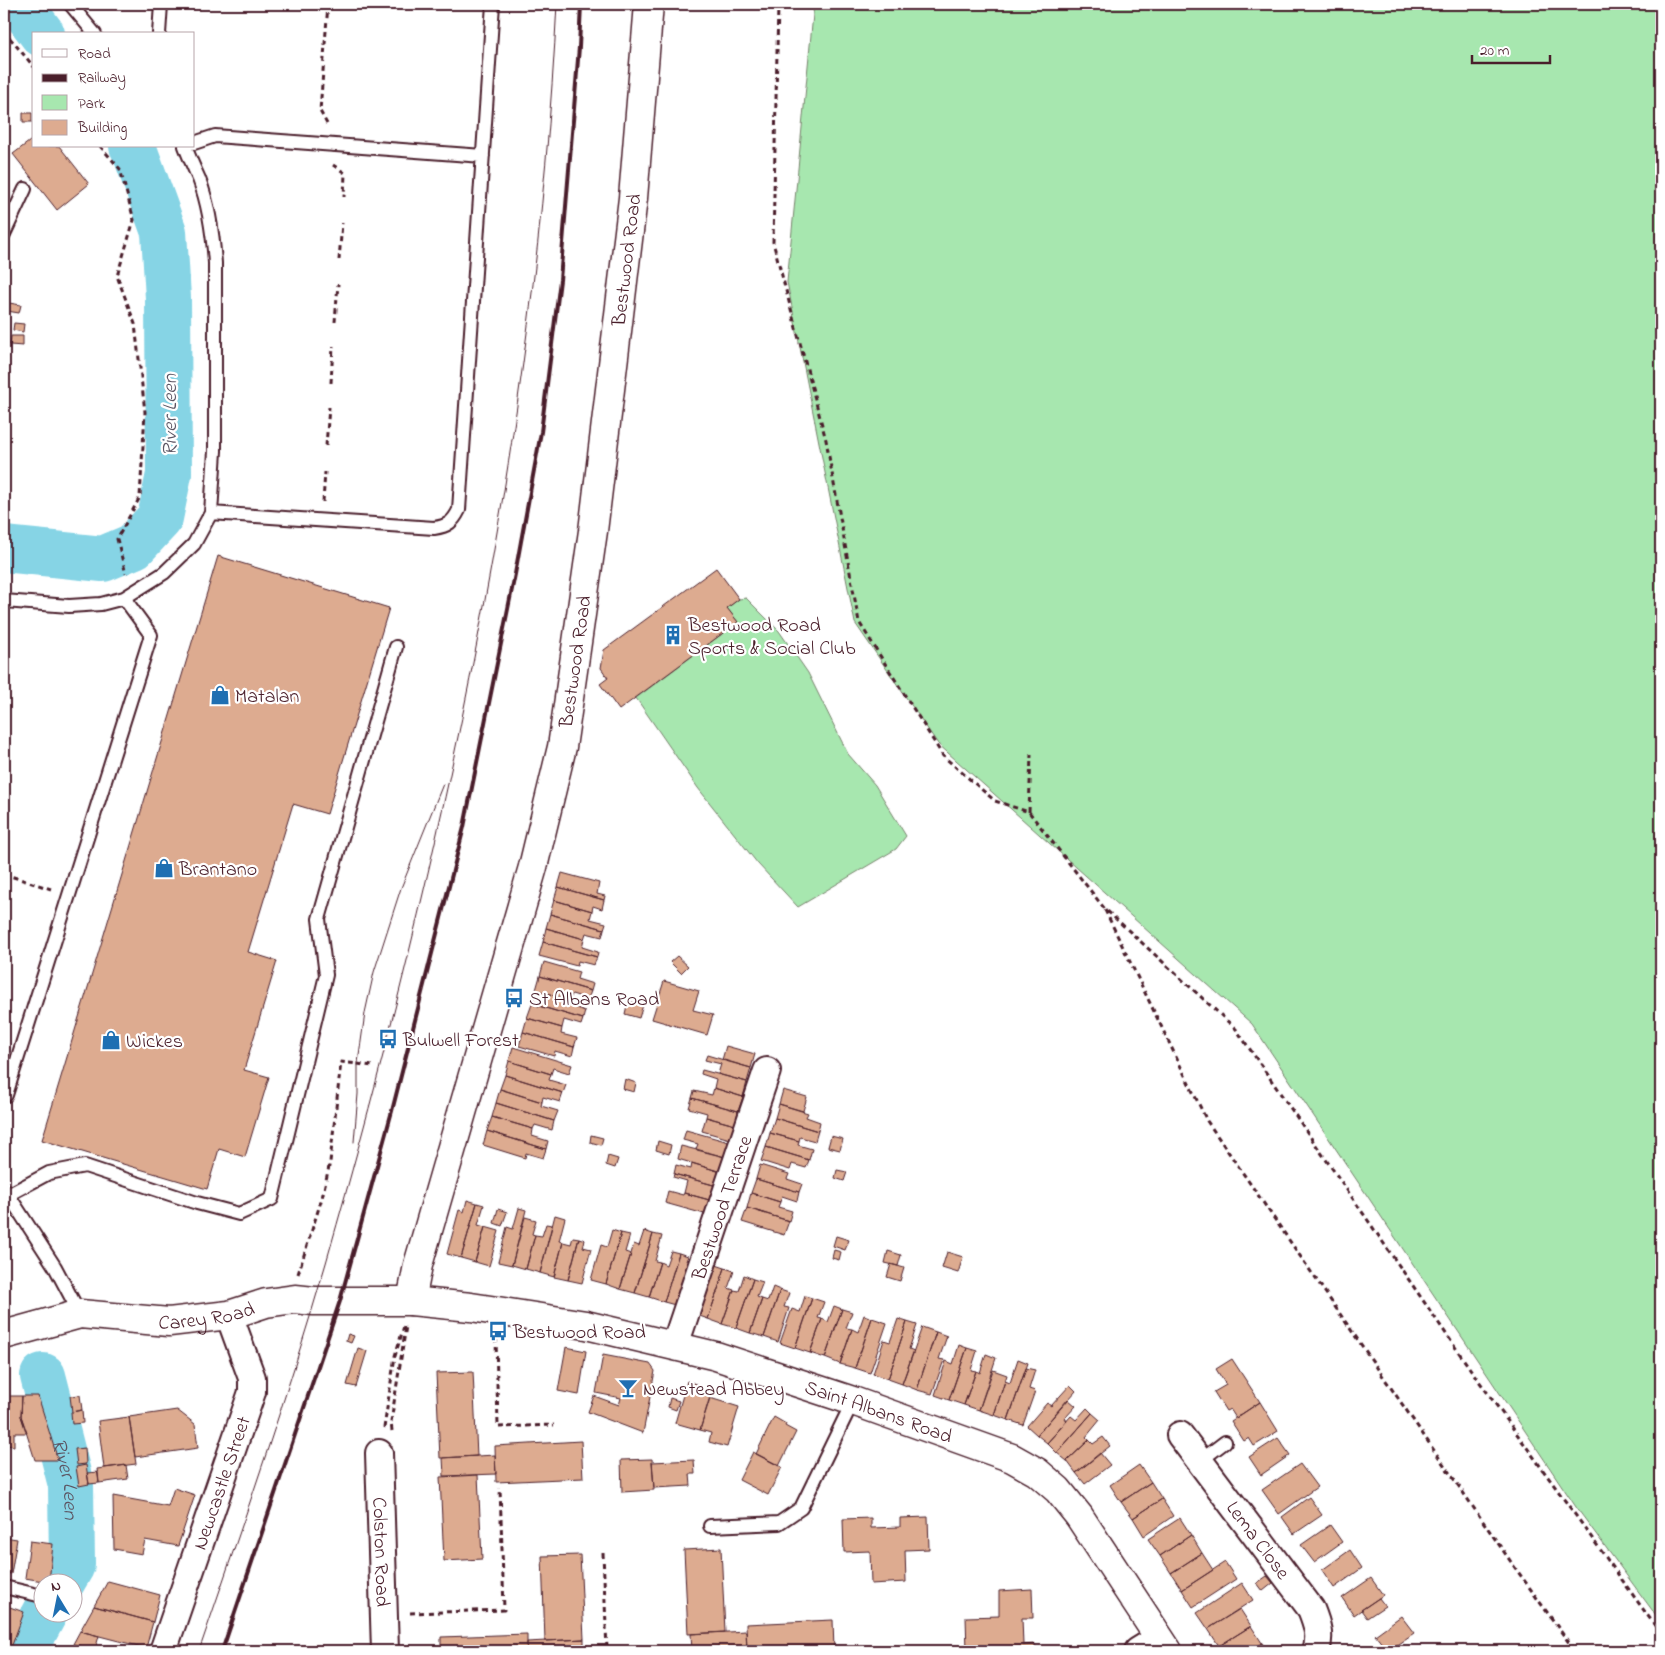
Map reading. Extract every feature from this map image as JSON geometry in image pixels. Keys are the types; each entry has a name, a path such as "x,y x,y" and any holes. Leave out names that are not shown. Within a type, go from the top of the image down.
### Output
{"street":[{"name":"Bestwood Road","path":"411,1301 418,1266 533,867 562,747 593,531 633,198 649,4"},
{"name":"Bestwood Terrace","path":"675,1345 767,1071"},
{"name":"Carey Road","path":"4,1335 80,1314 169,1322 229,1314 266,1303 295,1299 314,1301 411,1301"},
{"name":"Saint Albans Road","path":"411,1301 471,1307 586,1325 675,1345 716,1356 853,1401 1012,1458 1037,1472 1058,1490 1079,1516 1155,1647"},
{"name":"Newcastle Street","path":"163,1651 252,1392 252,1378 229,1314"},
{"name":"Lema Close","path":"1180,1435 1311,1609 1317,1624 1319,1641 1316,1651"},
{"name":"Colston Road","path":"385,1651 386,1445"}],"lane":[{"path":"70,4 93,32"},
{"path":"159,32 161,4"},
{"path":"212,513 434,528 447,526 454,520 459,510 493,4"},
{"path":"195,143 215,136 483,156"},
{"path":"4,601 69,606 101,604 124,598 164,573 194,544 212,513 215,451 215,263 213,239 203,193 185,148"},
{"path":"4,234 25,188"},
{"path":"4,1096 6,1095 151,635 124,598"},
{"path":"80,1314 55,1268 5,1193 49,1173 85,1166 197,1203 238,1214 272,1199 326,975 319,919 396,647"},
{"path":"710,1526 779,1523 801,1508 853,1401"},
{"path":"1200,1461 1224,1442"},
{"path":"4,1587 32,1594"}],"path":[{"path":"328,4 320,110 331,132"},
{"path":"778,4 773,242 826,440 859,622 943,756 995,801 1029,812 1104,908 1236,1029 1471,1370 1661,1634"},
{"path":"4,31 32,65"},
{"path":"102,148 120,169 134,220 117,276 135,324 146,412 140,497 118,539 126,575"},
{"path":"329,162 345,173 344,197"},
{"path":"339,260 342,223"},
{"path":"335,322 338,284"},
{"path":"331,383 333,346"},
{"path":"326,446 329,407"},
{"path":"321,520 325,472"},
{"path":"1029,812 1031,754"},
{"path":"4,874 69,895"},
{"path":"1104,908 1207,1120 1511,1562 1575,1651"},
{"path":"295,1299 297,1277 322,1198 330,1162 341,1062 373,1066"},
{"path":"386,1445 395,1356 411,1301"},
{"path":"386,1445 411,1301"},
{"path":"495,1330 498,1427 554,1426"},
{"path":"409,1614 504,1610 500,1488"},
{"path":"604,1553 607,1651"}],"green space":[{"path":"814,4 1661,4 1661,1622 1576,1507 1252,1024 938,744 855,623 787,282"},
{"path":"746,598 779,631 808,673 848,754 875,785 906,836 896,849 798,907 758,864 698,788 636,698 738,622 727,608 739,599"}],"building":[{"path":"23,113 32,113 32,122 23,122"},
{"path":"32,140 32,148 61,148 89,184 57,210 13,154"},
{"path":"9,303 21,305 19,313 7,311"},
{"path":"14,323 24,324 23,332 13,330"},
{"path":"11,336 23,336 23,346 10,345"},
{"path":"218,556 389,608 327,814 293,804 248,952 277,961 244,1070 269,1077 245,1157 219,1149 207,1189 42,1140"},
{"name":"Bestwood Road Sports & Social Club","path":"716,568 739,599 727,608 738,622 619,710 600,684 608,678 601,668 604,650"},
{"path":"562,873 599,883 597,894 605,896 604,900 558,887"},
{"path":"558,887 604,900 602,909 593,906 592,911 554,900"},
{"path":"554,900 592,911 590,919 606,923 604,929 550,914"},
{"path":"550,914 604,929 602,937 586,933 584,939 546,928"},
{"path":"546,928 584,939 582,947 598,952 597,957 543,942"},
{"path":"543,942 597,957 594,965 578,961 577,966 539,956"},
{"path":"677,956 688,966 681,973 670,962"},
{"path":"544,962 579,972 577,979 593,984 591,991 540,976"},
{"path":"540,976 591,991 588,999 572,994 570,1000 536,990"},
{"path":"664,981 699,991 693,1010 713,1015 707,1035 652,1019"},
{"path":"536,990 570,1000 569,1005 585,1011 583,1019 532,1004"},
{"path":"628,1001 643,1005 639,1018 625,1014"},
{"path":"532,1004 583,1019 581,1025 564,1020 562,1028 527,1018"},
{"path":"527,1018 562,1028 561,1034 577,1038 574,1047 523,1032"},
{"path":"523,1032 574,1047 572,1056 555,1051 554,1056 519,1046"},
{"path":"726,1046 755,1054 751,1068 722,1060"},
{"path":"513,1047 572,1065 569,1073 553,1068 551,1074 509,1061"},
{"path":"707,1055 751,1068 747,1082 718,1074 721,1064 705,1060"},
{"path":"509,1061 551,1074 549,1080 566,1085 563,1093 505,1075"},
{"path":"702,1070 747,1082 743,1097 714,1088 716,1079 701,1074"},
{"path":"505,1075 563,1093 560,1102 543,1097 542,1102 500,1089"},
{"path":"625,1079 636,1083 634,1092 623,1089"},
{"path":"714,1088 743,1097 738,1111 692,1098 694,1091 712,1095"},
{"path":"500,1089 542,1102 541,1106 558,1111 554,1121 496,1103"},
{"path":"783,1090 807,1097 803,1111 779,1104"},
{"path":"692,1098 738,1111 735,1125 706,1117 707,1113 689,1108"},
{"path":"496,1103 554,1121 552,1130 535,1125 533,1129 492,1117"},
{"path":"779,1104 808,1113 806,1117 820,1122 818,1131 775,1118"},
{"path":"492,1117 533,1129 532,1136 548,1141 546,1149 487,1131"},
{"path":"706,1117 735,1125 730,1139 702,1131"},
{"path":"775,1118 818,1131 815,1141 800,1137 799,1141 770,1133"},
{"path":"686,1130 729,1142 725,1157 696,1149 698,1144 683,1140"},
{"path":"487,1131 546,1149 543,1158 526,1153 525,1158 483,1145"},
{"path":"770,1133 799,1141 798,1145 812,1149 809,1160 766,1147"},
{"path":"591,1135 603,1138 601,1145 590,1142"},
{"path":"831,1136 843,1139 840,1150 828,1147"},
{"path":"658,1141 671,1145 669,1154 656,1150"},
{"path":"681,1146 725,1157 721,1172 678,1159"},
{"path":"766,1147 809,1160 806,1168 792,1164 790,1170 761,1161"},
{"path":"608,1156 618,1159 615,1168 606,1165"},
{"path":"692,1163 721,1172 717,1186 674,1174 676,1165 691,1169"},
{"path":"760,1165 789,1174 787,1179 802,1184 799,1192 756,1179"},
{"path":"837,1170 847,1172 844,1181 835,1178"},
{"path":"674,1174 717,1186 713,1201 684,1193 687,1181 673,1177"},
{"path":"756,1179 799,1192 797,1201 782,1196 780,1202 751,1193"},
{"path":"668,1191 683,1195 684,1193 713,1201 708,1215 665,1203"},
{"path":"751,1193 780,1202 778,1207 792,1211 789,1221 747,1208"},
{"path":"467,1200 477,1203 461,1258 447,1254 459,1210 464,1212"},
{"path":"477,1203 484,1205 478,1225 485,1227 475,1262 461,1258"},
{"path":"519,1208 526,1210 512,1265 498,1262 507,1227 513,1229"},
{"path":"747,1208 789,1221 784,1235 742,1222"},
{"path":"498,1209 507,1212 502,1226 494,1223"},
{"path":"555,1215 565,1218 559,1241 563,1242 554,1277 540,1273"},
{"path":"525,1217 536,1220 532,1234 535,1235 526,1269 512,1265"},
{"path":"546,1224 552,1225 540,1273 526,1269 535,1235 542,1236"},
{"path":"485,1227 499,1231 489,1266 475,1262"},
{"path":"612,1230 621,1233 606,1284 591,1280 601,1245 607,1247"},
{"path":"644,1231 653,1234 635,1293 620,1289 634,1244 639,1246"},
{"path":"621,1233 630,1235 625,1252 631,1254 620,1289 606,1284"},
{"path":"653,1234 662,1236 655,1261 660,1262 649,1297 635,1293"},
{"path":"836,1236 849,1240 845,1250 833,1246"},
{"path":"573,1237 579,1238 568,1280 554,1277 563,1242 571,1244"},
{"path":"579,1238 585,1240 583,1247 591,1249 582,1283 568,1280"},
{"path":"834,1250 841,1252 839,1260 832,1258"},
{"path":"671,1251 679,1253 664,1302 649,1297 660,1262 666,1265"},
{"path":"888,1251 901,1255 898,1266 885,1263"},
{"path":"947,1252 963,1257 958,1273 942,1268"},
{"path":"679,1253 688,1256 686,1261 692,1262 679,1306 664,1302"},
{"path":"891,1264 904,1268 900,1281 887,1277"},
{"path":"716,1265 725,1268 708,1319 694,1314 706,1280 710,1282"},
{"path":"725,1268 734,1271 728,1288 734,1290 722,1324 708,1319"},
{"path":"744,1275 753,1279 736,1328 722,1324 734,1290 739,1291"},
{"path":"753,1279 763,1282 757,1297 762,1299 750,1333 736,1328"},
{"path":"773,1287 780,1290 764,1337 750,1333 762,1299 768,1301"},
{"path":"780,1290 789,1293 784,1307 789,1308 778,1342 764,1337"},
{"path":"805,1296 812,1298 795,1348 780,1343 792,1309 800,1312"},
{"path":"812,1298 824,1302 818,1318 822,1319 810,1353 795,1348"},
{"path":"834,1306 842,1309 825,1358 810,1353 822,1319 828,1322"},
{"path":"842,1309 852,1312 846,1328 852,1329 840,1364 825,1358"},
{"path":"864,1315 872,1318 855,1368 840,1364 852,1329 858,1332"},
{"path":"872,1318 887,1323 870,1373 855,1368"},
{"path":"898,1319 907,1322 888,1379 873,1374 884,1340 890,1342"},
{"path":"907,1322 917,1325 909,1349 914,1351 902,1384 888,1379"},
{"path":"922,1327 936,1332 917,1390 902,1384"},
{"path":"936,1332 947,1336 939,1359 944,1360 932,1394 917,1390"},
{"path":"348,1334 354,1336 351,1343 346,1341"},
{"path":"959,1345 967,1348 949,1400 935,1395 946,1361 953,1364"},
{"path":"566,1347 586,1351 579,1395 558,1391"},
{"path":"358,1348 367,1351 356,1387 347,1385"},
{"path":"967,1348 977,1351 971,1370 976,1371 964,1405 949,1400"},
{"path":"986,1354 996,1358 979,1410 964,1405 976,1371 980,1373"},
{"path":"603,1355 650,1364 655,1371 643,1433 588,1412 594,1396 619,1405 621,1398 596,1393"},
{"path":"1018,1359 1028,1363 1008,1420 994,1415 1005,1381 1010,1383"},
{"path":"1232,1359 1260,1402 1236,1418 1230,1409 1226,1411 1214,1392 1226,1385 1216,1369"},
{"path":"1026,1368 1035,1370 1029,1389 1035,1391 1023,1425 1008,1420"},
{"path":"993,1370 1007,1375 994,1415 979,1410"},
{"path":"473,1372 477,1456 440,1458 436,1373"},
{"path":"687,1381 700,1385 699,1389 711,1393 700,1430 675,1423"},
{"path":"1070,1385 1076,1391 1037,1435 1027,1426 1047,1403 1051,1406"},
{"path":"80,1395 82,1410 72,1412 70,1396"},
{"path":"5,1396 22,1396 21,1416 27,1433 14,1433 14,1446 5,1445"},
{"path":"22,1396 38,1396 58,1460 35,1460 21,1416"},
{"path":"670,1398 679,1401 676,1410 668,1407"},
{"path":"710,1398 739,1407 727,1447 709,1442 711,1433 700,1430"},
{"path":"1068,1399 1076,1406 1065,1418 1067,1421 1047,1443 1037,1435"},
{"path":"1260,1402 1278,1431 1254,1446 1249,1438 1244,1441 1231,1421"},
{"path":"1087,1408 1092,1413 1057,1453 1047,1443 1071,1416 1076,1420"},
{"path":"82,1410 83,1423 72,1424 71,1412"},
{"path":"177,1410 195,1424 198,1448 135,1457 129,1417"},
{"path":"1092,1413 1100,1420 1086,1437 1089,1440 1067,1461 1057,1453"},
{"path":"129,1417 136,1464 104,1468 98,1421"},
{"path":"774,1417 796,1432 779,1466 756,1454"},
{"path":"1103,1437 1110,1446 1076,1473 1067,1461 1089,1440 1093,1444"},
{"path":"1278,1438 1290,1455 1261,1475 1249,1457"},
{"path":"581,1441 583,1478 496,1482 495,1446"},
{"path":"85,1448 86,1464 77,1465 75,1449"},
{"path":"753,1452 782,1467 768,1495 739,1480"},
{"path":"1100,1453 1110,1465 1085,1484 1076,1473"},
{"path":"495,1455 496,1474 444,1476 443,1458"},
{"path":"652,1459 654,1490 622,1492 621,1460"},
{"path":"694,1460 695,1474 690,1474 691,1486 654,1488 652,1462"},
{"path":"1300,1464 1317,1487 1279,1514 1262,1490"},
{"path":"86,1465 89,1484 79,1486 76,1467"},
{"path":"126,1465 128,1479 99,1483 97,1469"},
{"path":"1139,1465 1151,1482 1121,1502 1110,1485"},
{"path":"98,1472 99,1483 89,1484 87,1473"},
{"path":"478,1475 482,1559 444,1561 440,1477"},
{"path":"1151,1482 1162,1499 1133,1518 1121,1502"},
{"path":"174,1488 195,1495 178,1546 145,1540 142,1554 114,1549 113,1496 168,1506"},
{"path":"1309,1497 1322,1515 1294,1534 1282,1517"},
{"path":"1162,1499 1173,1516 1144,1536 1133,1518"},
{"path":"928,1517 929,1549 905,1550 906,1582 871,1584 870,1551 844,1552 843,1519 871,1518 871,1528 900,1527 900,1518"},
{"path":"1180,1518 1191,1535 1160,1556 1148,1539"},
{"path":"1330,1525 1342,1542 1314,1562 1301,1545"},
{"path":"1191,1535 1202,1553 1171,1573 1160,1556"},
{"path":"4,1537 17,1539 11,1574 4,1573"},
{"path":"30,1541 53,1544 50,1572 32,1572 32,1579 25,1578"},
{"path":"721,1548 725,1632 688,1634 684,1550"},
{"path":"1350,1550 1362,1568 1334,1588 1322,1570"},
{"path":"1202,1553 1213,1570 1182,1590 1171,1573"},
{"path":"580,1555 584,1639 545,1641 542,1556"},
{"path":"1225,1562 1236,1579 1193,1607 1182,1590"},
{"path":"1267,1576 1273,1583 1263,1591 1257,1583"},
{"path":"1371,1578 1383,1595 1354,1615 1342,1598"},
{"path":"108,1581 160,1595 153,1622 94,1606"},
{"path":"1242,1583 1253,1600 1208,1629 1197,1613"},
{"path":"1032,1589 1033,1618 1022,1618 1023,1645 1035,1644 1035,1651 967,1651 966,1617 999,1616 999,1591"},
{"path":"1379,1598 1385,1606 1367,1618 1361,1610"},
{"path":"4,1605 24,1612 11,1648 4,1645"},
{"path":"94,1606 153,1622 146,1648 80,1631"},
{"path":"1240,1609 1251,1626 1219,1646 1208,1629"},
{"path":"1401,1616 1414,1633 1388,1651 1375,1635"},
{"path":"833,1620 834,1651 747,1651 746,1624"},
{"path":"1251,1626 1262,1643 1249,1651 1222,1651 1219,1646"},
{"path":"80,1631 99,1636 95,1650 73,1644"},
{"path":"746,1631 747,1651 692,1651 691,1634"},
{"path":"527,1634 527,1651 441,1651 441,1637"},
{"path":"584,1639 584,1651 527,1651 527,1642"},
{"path":"1262,1643 1267,1651 1249,1651"}],"waterway":[{"name":"River Leen","path":"17,4 24,10 40,32"},
{"name":"River Leen","path":"4,549 103,559 134,546 160,518 169,474 168,298 164,232 133,148"},
{"name":"River Leen","path":"43,1376 71,1485 72,1565 68,1572"},
{"name":"River Leen","path":"24,1651 40,1622"}],"tram line":[{"path":"199,1651 281,1410 326,1263 409,953 445,797 477,640 505,482 528,323 546,164 557,4"},
{"path":"354,1142 358,1094 358,1063 365,1013 374,972 401,888 443,784"}],"railway":[{"path":"222,1651 340,1301 392,1111 464,827 515,574 541,432 560,280 581,4"}],"place":[{"name":"Bestwood Road Sports & Social Club","path":"673,635"},
{"name":"Matalan","path":"220,695"},
{"name":"Brantano","path":"164,868"},
{"name":"St Albans Road","path":"514,998"},
{"name":"Bulwell Forest","path":"388,1039"},
{"name":"Wickes","path":"111,1040"},
{"name":"Bestwood Road","path":"498,1331"},
{"name":"Newstead Abbey","path":"628,1388"}]}
